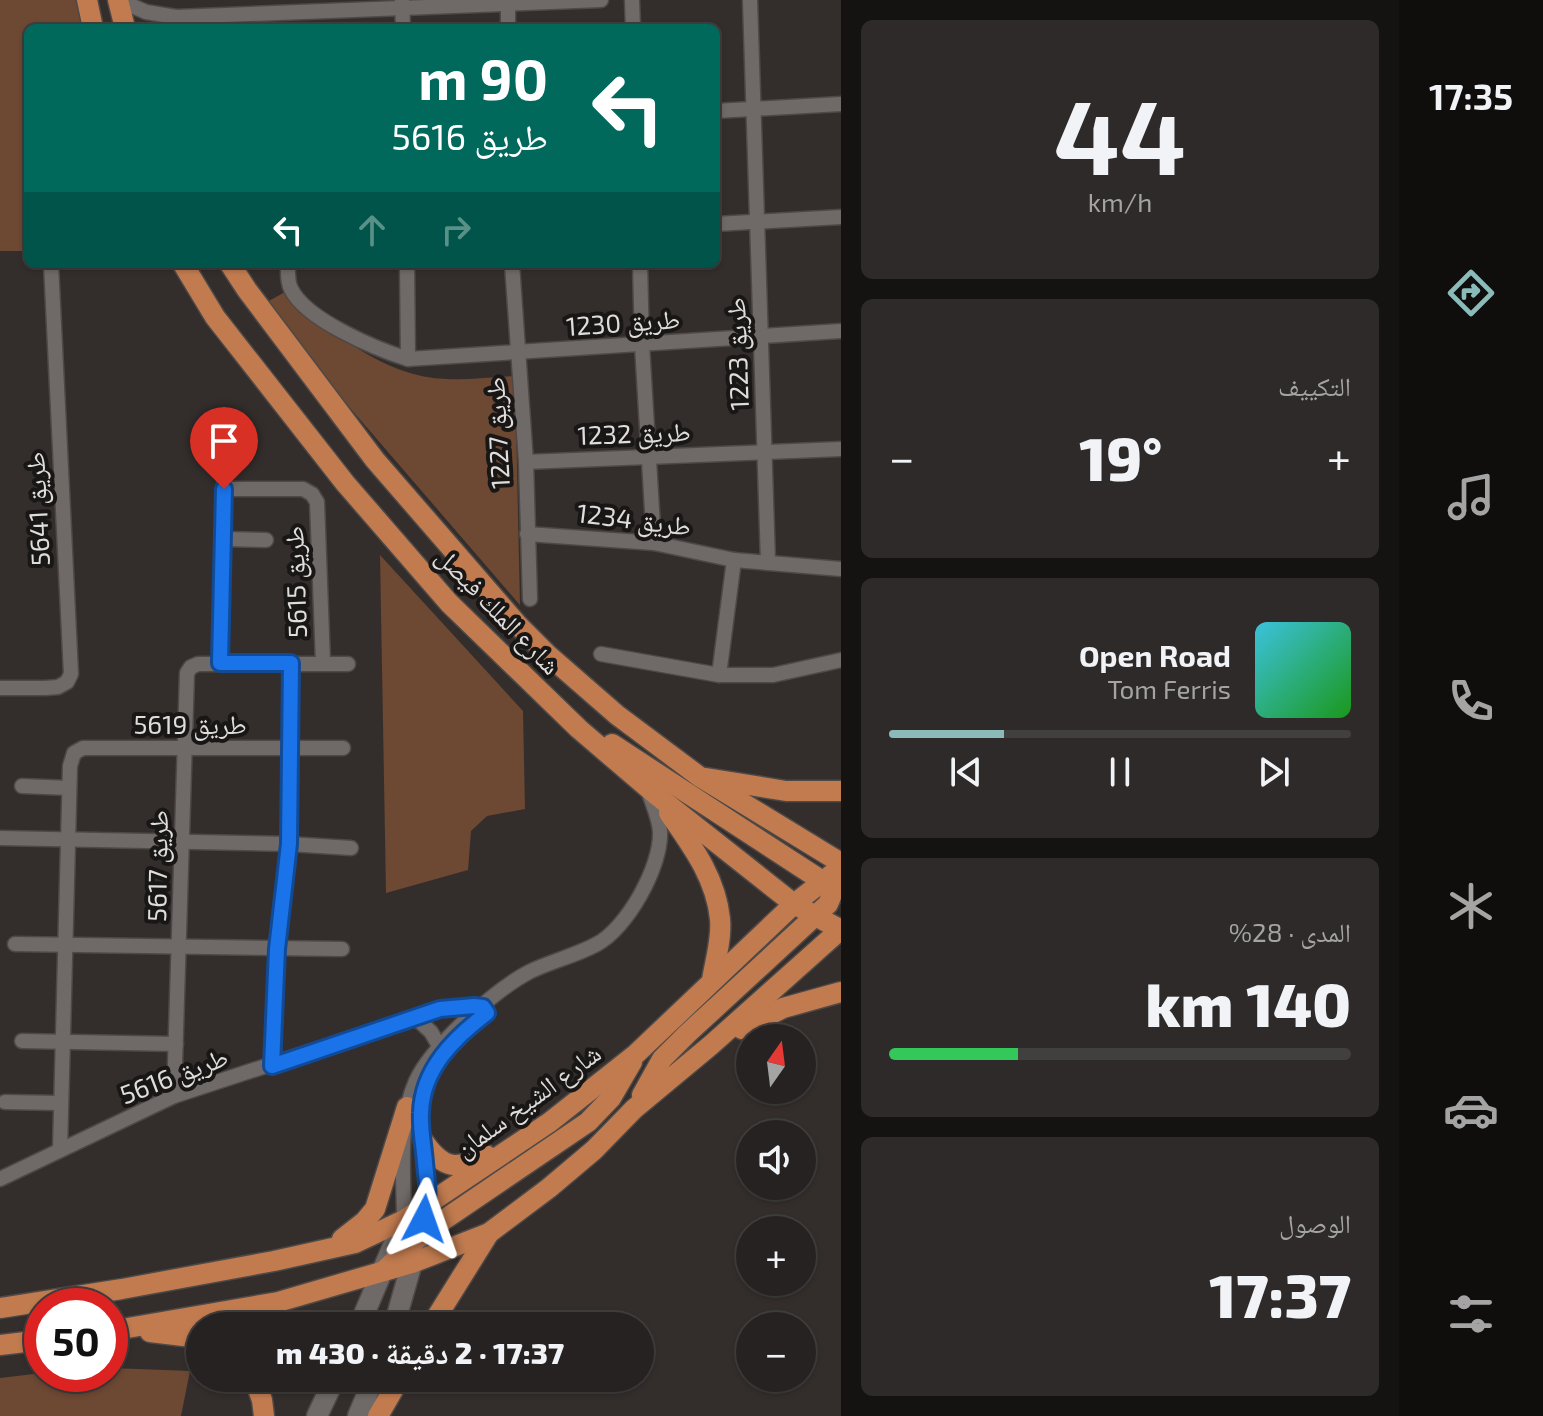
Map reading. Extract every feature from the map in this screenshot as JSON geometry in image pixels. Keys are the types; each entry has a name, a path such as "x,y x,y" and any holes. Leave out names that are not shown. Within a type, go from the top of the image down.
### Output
{"main road":[{"path":"87,0 92,24"},
{"path":"119,0 124,24"},
{"name":"شارع الملك فيصل","path":"185,268 215,317 345,483 449,603 579,729 794,904 832,894 841,930"},
{"name":"شارع الملك فيصل","path":"233,268 375,460 518,625 598,699 700,777 841,865"},
{"path":"579,729 639,759 832,894 662,1059 634,1109"},
{"path":"700,777 786,791 841,791"},
{"path":"651,790 698,855 715,895 720,920 712,980"},
{"name":"شارع الشيخ سلمان","path":"0,1308 122,1289 355,1243 404,1220 550,1122 636,1054 794,904 832,894 841,865"},
{"path":"128,1328 278,1302 412,1263 489,1233 594,1150 634,1109 841,930"},
{"path":"711,1045 783,1008 835,995"},
{"path":"384,1271 420,1236 588,1122 611,1098 636,1054"},
{"path":"318,1251 349,1235 375,1209 407,1107"},
{"path":"424,1142 434,1156 448,1165 459,1166 471,1164 550,1122"},
{"path":"398,1312 429,1203"},
{"path":"365,1312 404,1220"},
{"path":"440,1312 489,1233"},
{"path":"128,1331 186,1336"},
{"path":"0,1345 24,1342"},
{"path":"259,1392 264,1416"},
{"path":"317,1416 328,1392"},
{"path":"358,1416 368,1392"},
{"path":"378,1416 392,1392"}],"street":[{"path":"119,0 157,15 285,21 402,3 601,0"},
{"path":"632,0 633,24"},
{"name":"طريق 1223","path":"750,0 751,109 762,335 768,562"},
{"path":"402,3 403,24"},
{"path":"508,3 508,24"},
{"path":"164,24 176,17"},
{"path":"720,111 841,104"},
{"path":"720,224 841,217"},
{"name":"طريق 5641","path":"0,688 58,687 67,682 71,674 51,268"},
{"path":"288,268 288,283 298,300 345,333 373,348 408,359 407,268"},
{"name":"طريق 1227","path":"512,268 526,462 530,599"},
{"path":"640,268 654,543"},
{"name":"طريق 1230","path":"408,359 841,331"},
{"name":"طريق 1232","path":"526,462 841,449"},
{"path":"220,663 225,452"},
{"name":"طريق 5615","path":"224,489 303,489 312,494 317,502 323,663"},
{"name":"طريق 1234","path":"527,534 654,543 734,560 841,569"},
{"path":"223,539 266,540"},
{"path":"719,675 734,560"},
{"path":"601,654 719,675 773,675 841,660"},
{"name":"طريق 5615","path":"272,1066 277,949 289,844 291,663"},
{"name":"طريق 5617","path":"174,1096 187,673 198,664 348,664"},
{"name":"طريق 5619","path":"60,1150 59,1103 72,757 83,748 343,748"},
{"path":"22,786 69,788"},
{"path":"404,1220 404,1133 407,1107 417,1079 441,1050 530,972 598,944 616,931 628,916 645,883 659,845 660,829 651,790"},
{"path":"0,838 351,848"},
{"path":"15,944 342,949"},
{"name":"طريق 5616","path":"0,1179 174,1096 440,1009 485,1010"},
{"path":"416,1018 431,1032 441,1050"},
{"path":"22,1041 176,1044"},
{"path":"429,1203 421,1118 425,1085 441,1050"},
{"path":"5,1102 59,1103"}],"shaded area":[{"path":"0,0 79,0 82,24 24,24 24,251 0,251"},
{"path":"285,292 339,336 401,370 424,377 447,379 515,376 520,605 300,350 267,302"},
{"path":"380,555 523,711 525,809 487,816 471,831 468,870 386,893"},
{"path":"128,1369 186,1371 186,1391 181,1416 0,1416 0,1378 24,1375 24,1392 128,1392"}],"route":[{"path":"224,489 220,663 291,663 289,844 277,949 272,1066 440,1009 474,1006 483,1007 487,1013 445,1051 431,1070 425,1085 421,1118 429,1203 424,1219"}]}
